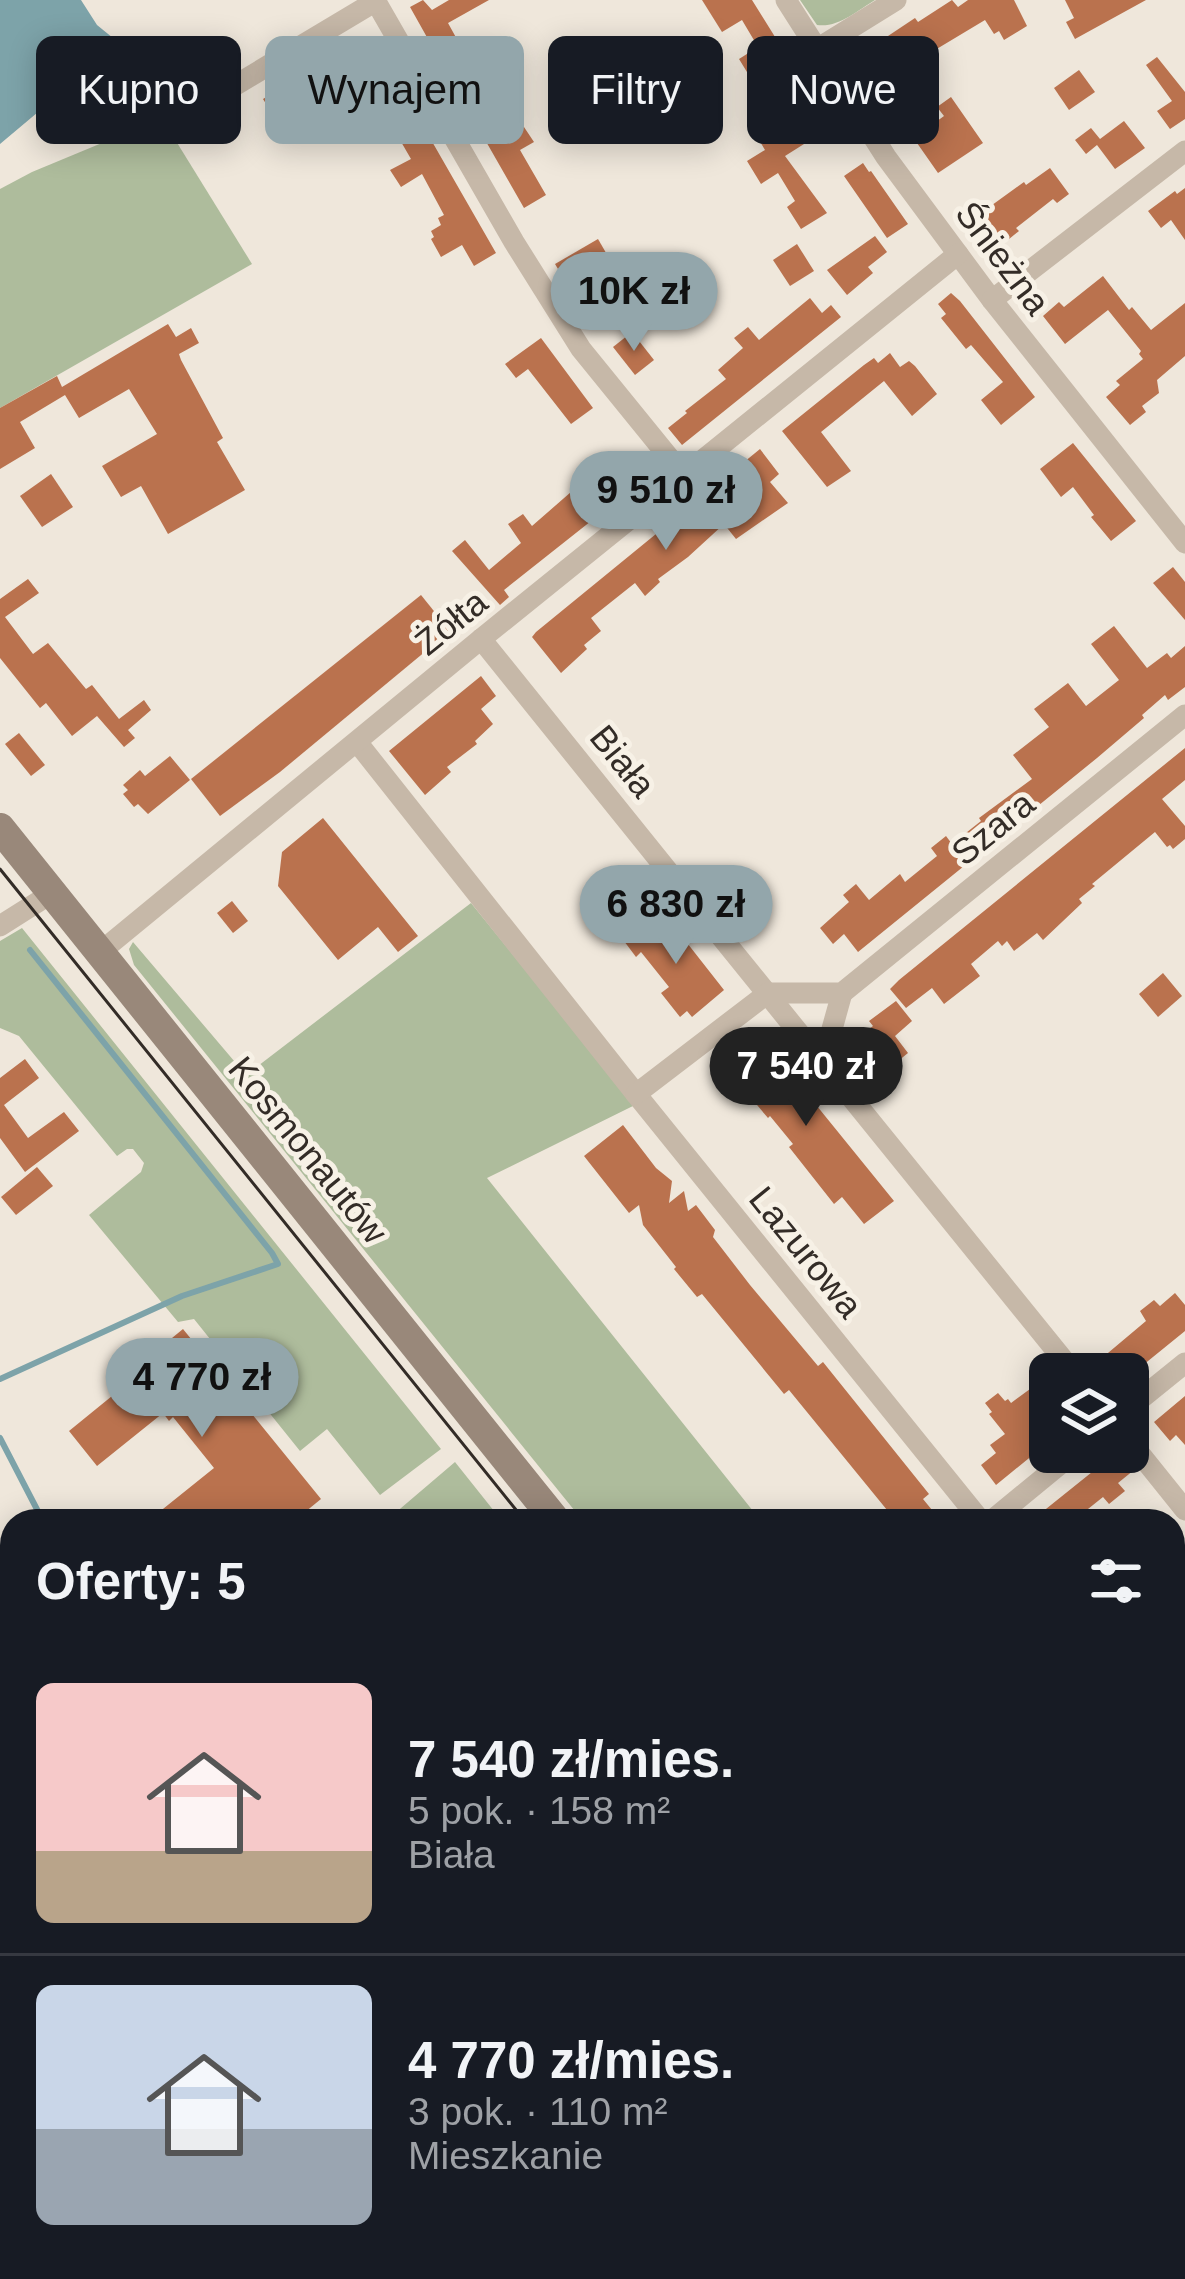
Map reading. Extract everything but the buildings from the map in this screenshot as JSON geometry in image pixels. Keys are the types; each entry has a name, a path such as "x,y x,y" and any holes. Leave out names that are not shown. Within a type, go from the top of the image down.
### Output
{"main road":[{"name":"Kosmonautów","path":"0,828 546,1509"}],"street":[{"name":"Śnieżna","path":"786,0 809,36"},
{"path":"838,36 896,0"},
{"path":"241,82 375,1 581,349 685,477"},
{"name":"Śnieżna","path":"878,144 992,300 1185,543"},
{"path":"992,300 1185,151"},
{"name":"Żółta","path":"99,953 958,254"},
{"name":"Biała","path":"481,639 1058,1353"},
{"name":"Szara","path":"842,993 1185,715"},
{"name":"Lazurowa","path":"357,742 971,1509"},
{"path":"0,926 52,893"},
{"path":"636,1094 768,993 842,993 822,1065"},
{"path":"1149,1392 1185,1363"},
{"path":"1149,1465 1184,1509"},
{"path":"1006,1509 1050,1473"}],"green space":[{"path":"800,0 875,0 847,18 817,25"},
{"path":"99,144 178,144 252,264 0,408 0,189"},
{"path":"471,903 635,1105 487,1178 751,1509 573,1509 134,965 129,949 133,942 246,1075"},
{"path":"22,928 441,1449 380,1495 327,1429 300,1451 194,1319 178,1322 89,1215 141,1172 144,1163 133,1149 117,1156 19,1036 0,1028 0,941"},
{"path":"455,1462 492,1509 400,1509"}],"water":[{"path":"0,0 81,0 111,36 36,36 36,114 0,144"}],"waterway":[{"path":"0,1379 182,1296 278,1264 30,950"},
{"path":"0,1438 37,1509"}],"tram line":[{"path":"0,869 515,1509"}]}
